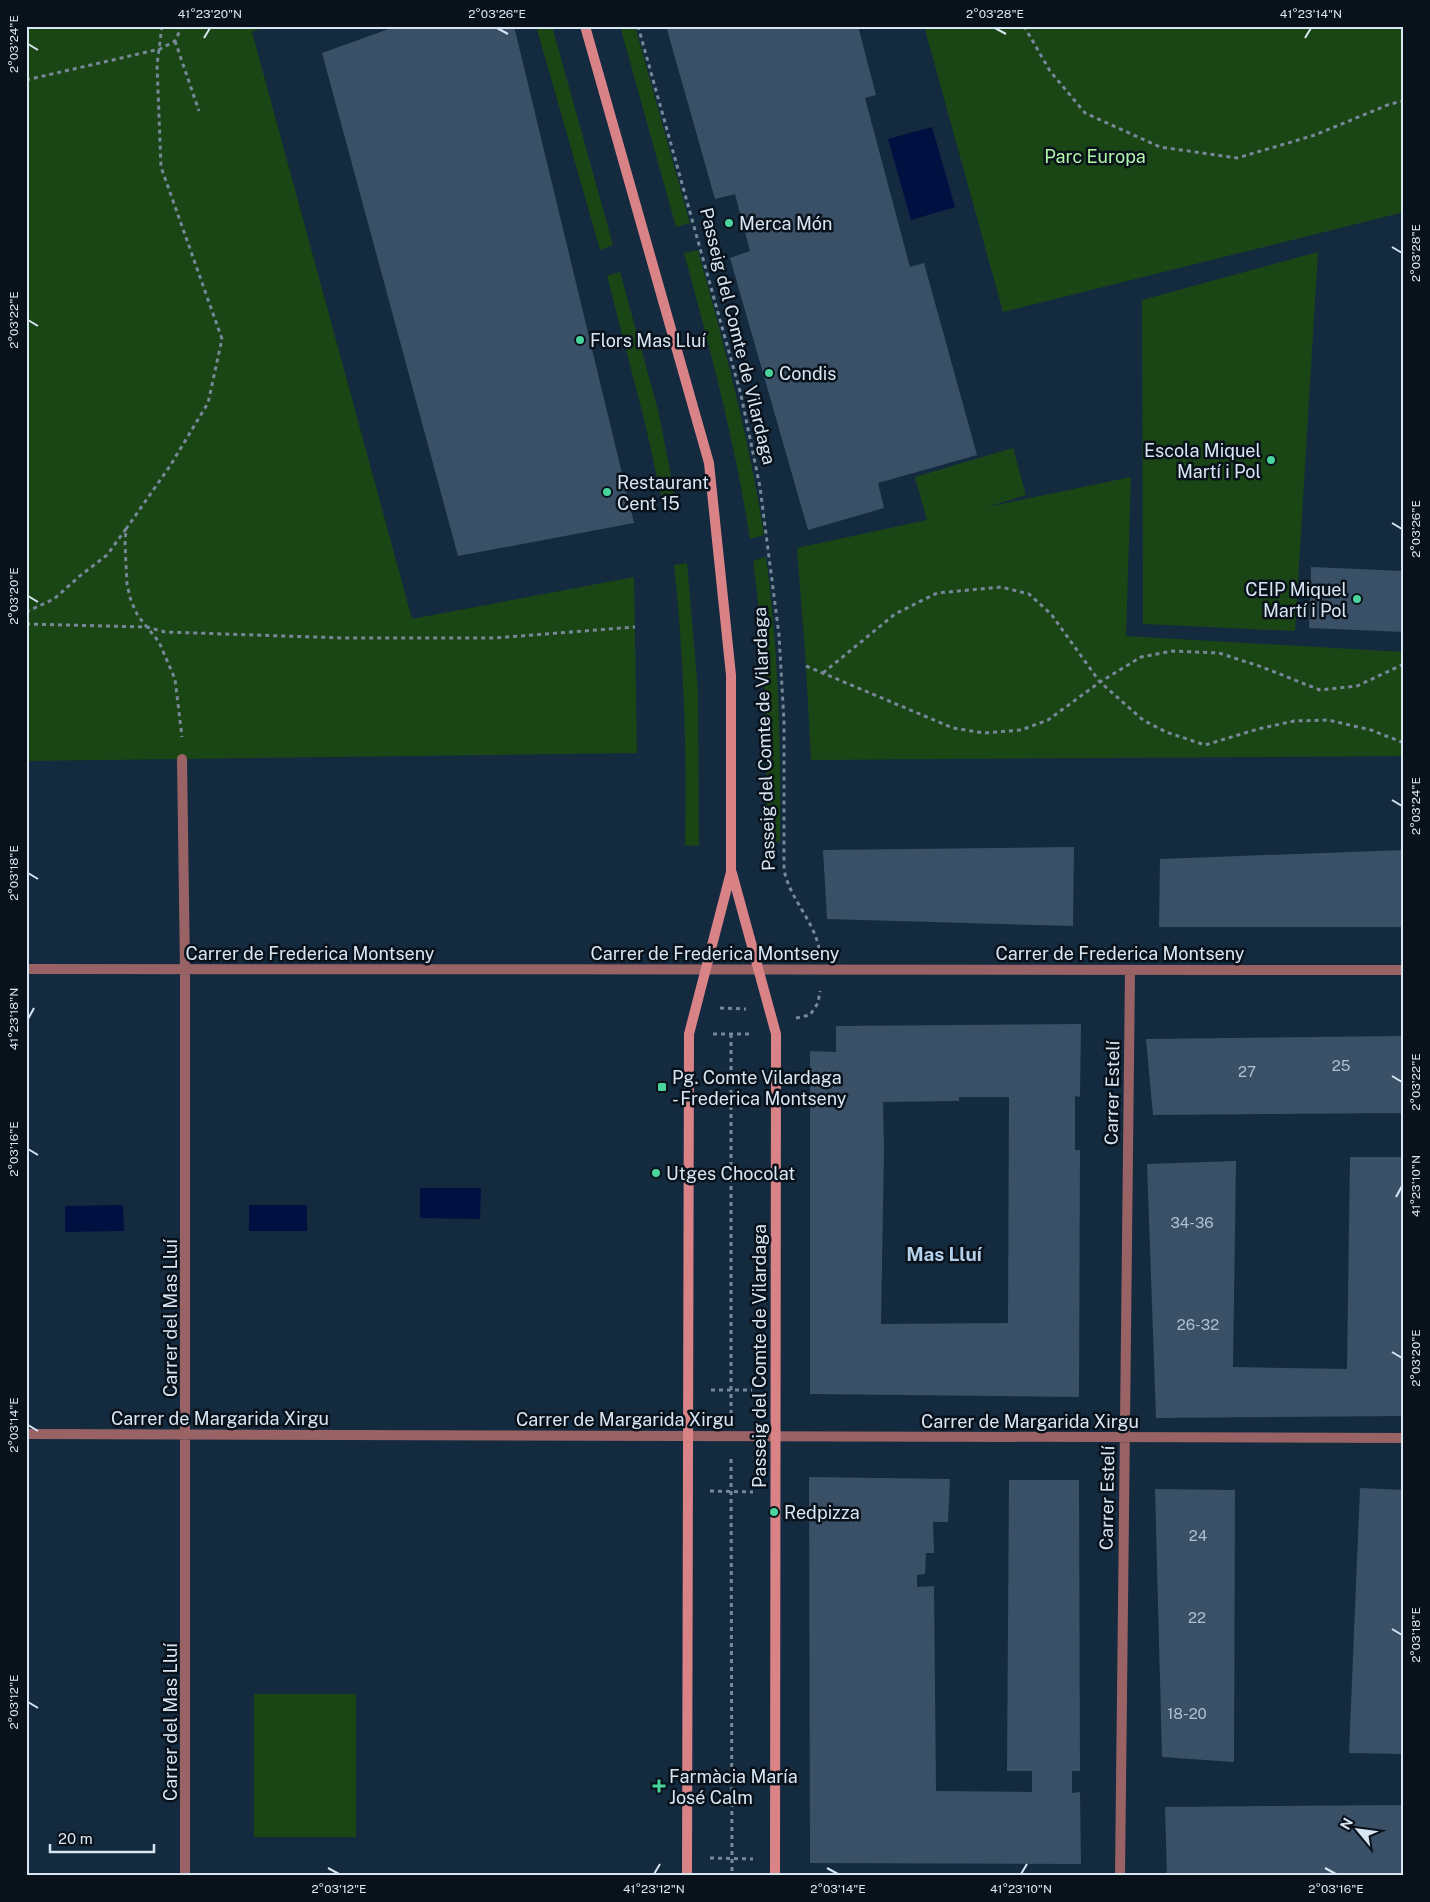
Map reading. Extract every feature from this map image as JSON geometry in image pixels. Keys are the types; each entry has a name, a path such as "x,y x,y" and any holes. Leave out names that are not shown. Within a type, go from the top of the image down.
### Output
{"street":[{"name":"Passeig del Comte de Vilardaga","path":"585,26 709,463 731,675 731,872 689,1034 687,1876"},
{"name":"Carrer del Mas Lluí","path":"182,759 186,969 184,1033 186,1434 185,1876"},
{"name":"Passeig del Comte de Vilardaga","path":"731,872 776,1034 775,1876"},
{"name":"Carrer de Frederica Montseny","path":"26,969 1404,970"},
{"name":"Carrer Estelí","path":"1120,1876 1130,970"},
{"name":"Carrer de Margarida Xirgu","path":"26,1434 1404,1438"}],"path":[{"path":"26,612 54,599 107,555 170,466 208,403 222,339 161,166 157,65 162,26"},
{"path":"26,80 160,49 175,41 182,26"},
{"name":"Passeig del Comte de Vilardaga","path":"638,26 740,396 760,487 779,635 784,722 784,869 786,881 816,937 819,950"},
{"path":"1024,26 1050,71 1085,113 1160,147 1237,158 1316,135 1390,104 1404,101"},
{"path":"175,41 199,111"},
{"path":"126,529 127,584 138,616 160,642 175,679 182,725 182,759"},
{"path":"823,673 895,614 937,593 1001,587 1029,594 1051,614 1100,682 1143,720 1166,732 1205,745 1258,728 1294,721 1328,720 1371,730 1404,743"},
{"path":"26,624 147,627 165,632 344,638 494,638 636,627"},
{"path":"806,666 953,728 984,733 1021,730 1048,720 1100,682 1141,657 1172,651 1219,653 1262,667 1320,690 1357,686 1404,664"},
{"path":"795,1018 810,1015 818,1002 820,989"},
{"path":"706,1034 757,1034"},
{"name":"Passeig del Comte de Vilardaga","path":"731,1034 731,1414"},
{"name":"Passeig del Comte de Vilardaga","path":"706,1390 758,1390"},
{"name":"Passeig del Comte de Vilardaga","path":"731,1454 732,1876"},
{"name":"Passeig del Comte de Vilardaga","path":"705,1491 756,1492"},
{"path":"705,1858 756,1859"}],"green space":[{"path":"26,26 267,26 252,32 412,619 634,577 637,753 26,761"},
{"path":"536,26 552,26 613,245 600,250"},
{"path":"620,26 635,26 690,223 676,227"},
{"name":"Parc Europa","path":"924,26 1404,26 1404,212 1003,312"},
{"path":"698,250 735,391 758,499 764,535 750,539 729,431 684,253"},
{"path":"1318,252 1295,631 1143,624 1142,300"},
{"path":"620,272 658,410 677,506 664,509 645,423 607,276"},
{"path":"1013,448 1026,495 987,507 1131,477 1126,636 1404,652 1404,756 811,760 797,548 927,520 915,477"},
{"path":"766,557 774,628 778,700 780,842 766,842 765,701 761,631 753,561"},
{"path":"687,563 698,692 699,846 685,845 684,705 674,565"},
{"path":"254,1694 356,1694 356,1837 254,1837"}],"shaded area":[{"path":"932,127 955,207 911,220 888,139"},
{"path":"420,1188 481,1188 480,1219 420,1218"},
{"path":"123,1205 124,1231 65,1232 65,1206"},
{"path":"249,1205 307,1205 307,1231 249,1231"}],"building":[{"path":"397,26 514,26 634,523 458,556 322,53"},
{"path":"666,26 858,26 876,95 865,98 910,267 924,263 977,455 878,483 884,508 808,530 730,258 750,251 735,194 715,199"},
{"name":"CEIP Miquel Martí i Pol","path":"1311,567 1404,571 1404,632 1309,628"},
{"path":"1074,847 1073,926 827,919 823,850"},
{"path":"1404,850 1404,927 1159,927 1160,859"},
{"path":"1081,1024 1080,1097 1075,1096 1075,1150 1080,1150 1079,1397 810,1394 810,1051 836,1052 836,1026","holes":["959,1097 1009,1097 1008,1323 881,1324 883,1102 959,1101"]},
{"path":"1404,1036 1404,1113 1153,1115 1146,1039"},
{"path":"1350,1157 1404,1157 1404,1416 1156,1418 1147,1164 1236,1161 1233,1367 1347,1369"},
{"path":"809,1477 950,1479 948,1522 933,1522 934,1553 926,1553 925,1574 917,1575 917,1587 934,1586 936,1791 1032,1792 1032,1771 1007,1771 1009,1480 1079,1480 1080,1771 1072,1771 1072,1793 1080,1792 1081,1864 810,1863"},
{"path":"1360,1488 1404,1490 1404,1754 1349,1753"},
{"path":"1155,1489 1235,1490 1234,1762 1162,1757"},
{"path":"1404,1805 1404,1876 1167,1876 1165,1807"}],"place":[{"name":"Merca Món","path":"729,223"},
{"name":"Flors Mas Lluí","path":"580,340"},
{"name":"Condis","path":"769,373"},
{"name":"Escola Miquel Martí i Pol","path":"1271,460"},
{"name":"Restaurant Cent 15","path":"607,492"},
{"name":"CEIP Miquel Martí i Pol","path":"1357,599"},
{"name":"Pg. Comte Vilardaga - Frederica Montseny","path":"662,1087"},
{"name":"Utges Chocolat","path":"656,1173"},
{"name":"Redpizza","path":"774,1512"},
{"name":"Farmàcia María José Calm","path":"659,1786"}],"district":[{"name":"Mas Lluí","path":"944,1254"}]}
